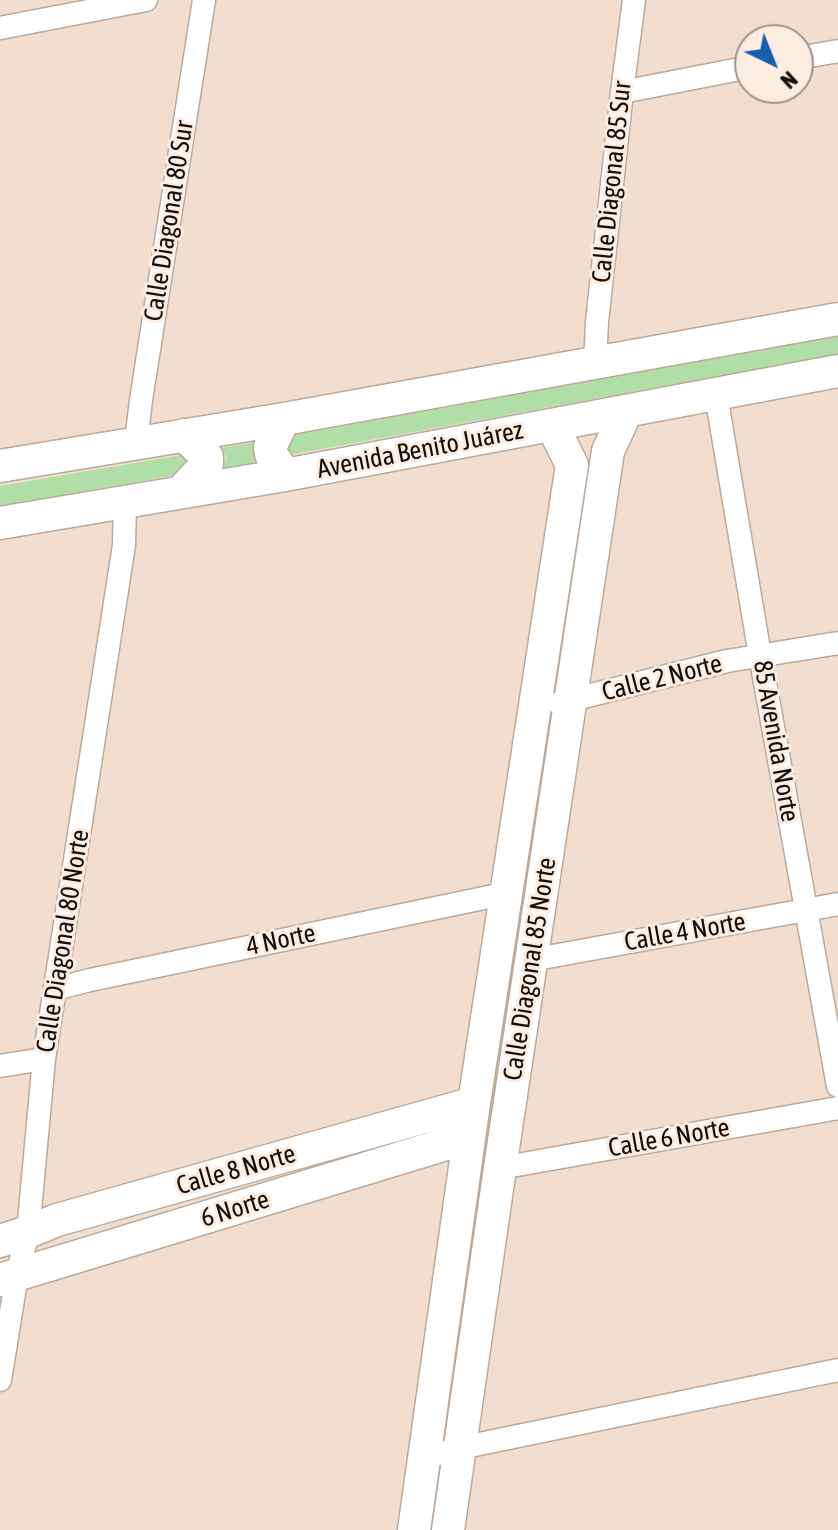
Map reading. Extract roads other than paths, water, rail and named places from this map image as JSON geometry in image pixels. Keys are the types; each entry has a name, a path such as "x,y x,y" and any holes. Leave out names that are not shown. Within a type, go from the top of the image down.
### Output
{"main road":[{"name":"Avenida Benito Juárez","path":"0,466 284,419 838,319"},
{"name":"Avenida Benito Juárez","path":"0,523 285,475 838,371"},
{"name":"Calle Diagonal 85 Norte","path":"448,1530 608,451 626,412"},
{"path":"284,419 270,447 271,454 285,475"},
{"name":"Calle Diagonal 85 Norte","path":"414,1530 474,1103 572,465 552,425"},
{"path":"181,492 207,464 207,457 184,435"},
{"name":"Calle 8 Norte","path":"14,1236 57,1220 474,1103"},
{"name":"6 Norte","path":"8,1278 469,1137"}],"street":[{"path":"0,28 146,0"},
{"name":"Calle Diagonal 80 Sur","path":"136,443 204,0"},
{"name":"Calle Diagonal 85 Sur","path":"595,364 597,322 634,0"},
{"path":"814,55 838,51"},
{"path":"622,92 734,70"},
{"name":"85 Avenida Norte","path":"716,395 838,1086"},
{"name":"Calle Diagonal 80 Norte","path":"0,1380 8,1278 124,545 125,502"},
{"name":"Calle 2 Norte","path":"534,708 727,661 838,643"},
{"name":"4 Norte","path":"55,989 508,893"},
{"name":"Calle 4 Norte","path":"531,960 838,904"},
{"path":"0,1066 44,1059"},
{"name":"Calle 6 Norte","path":"500,1168 838,1108"},
{"path":"424,1458 838,1370"}]}
